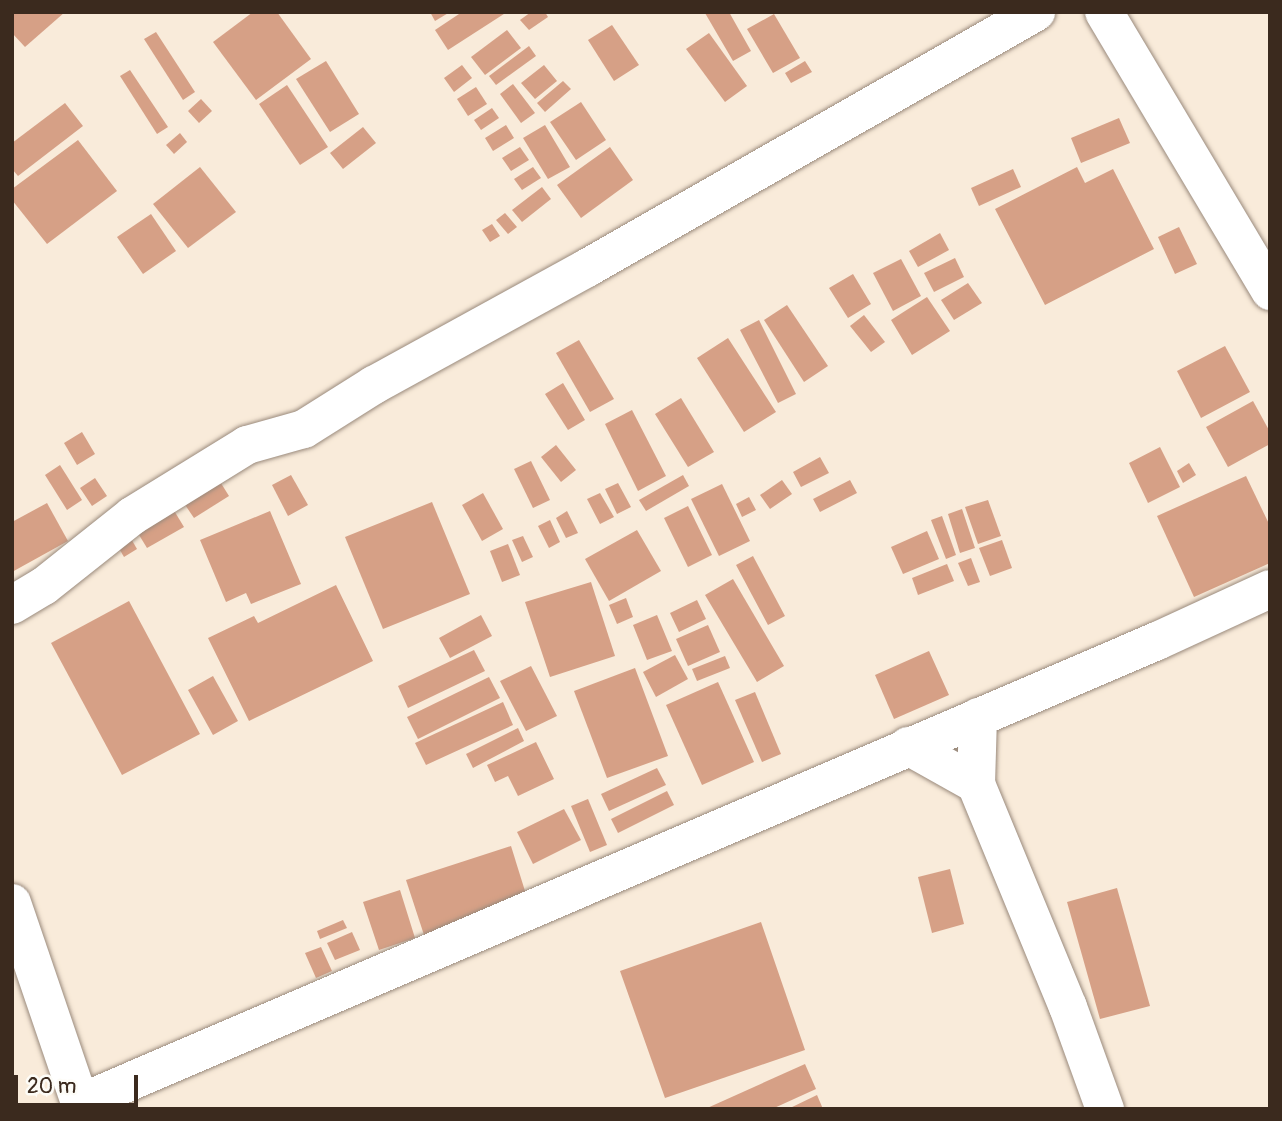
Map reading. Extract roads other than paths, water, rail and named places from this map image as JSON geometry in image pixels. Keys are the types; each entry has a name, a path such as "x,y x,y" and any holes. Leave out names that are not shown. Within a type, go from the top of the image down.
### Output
{"street":[{"path":"12,605 44,586 132,516 247,445 304,429 374,385 587,268 1036,12"},
{"path":"1104,12 1270,291"},
{"path":"12,903 81,1106 1270,589"},
{"path":"978,717 976,784 1068,1007 1105,1109"},
{"path":"908,746 976,784"}]}
